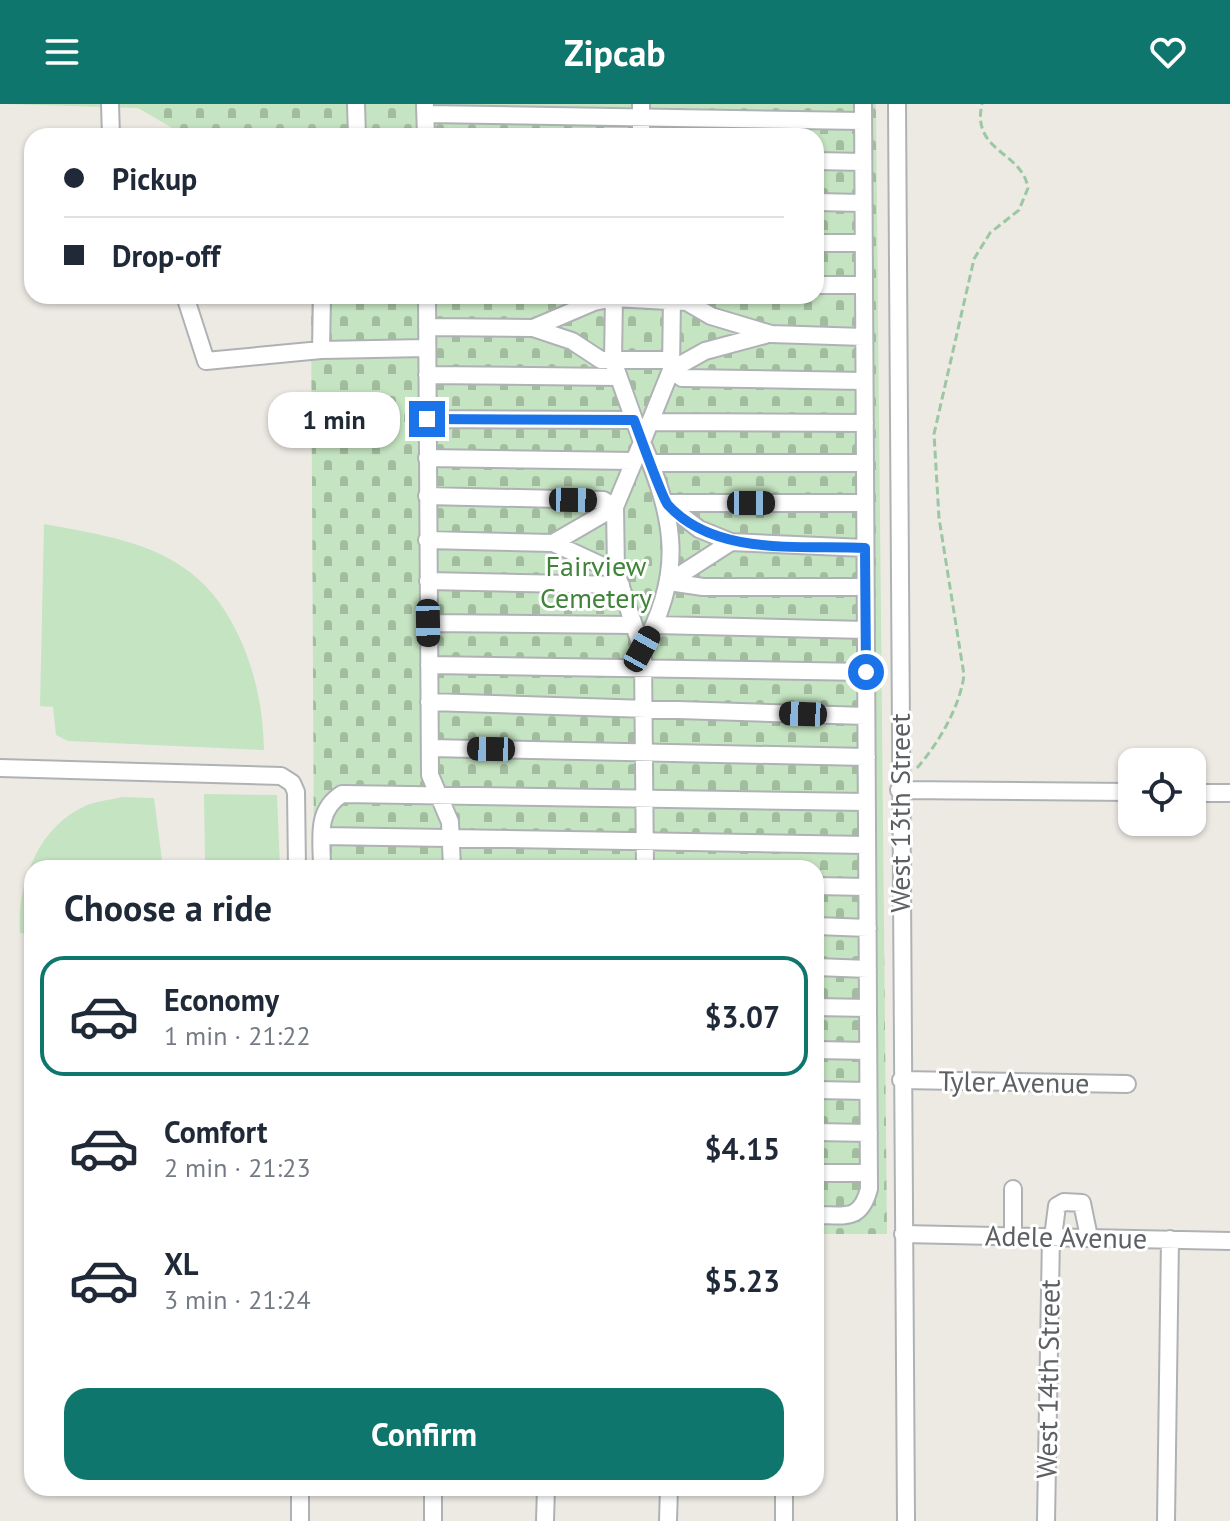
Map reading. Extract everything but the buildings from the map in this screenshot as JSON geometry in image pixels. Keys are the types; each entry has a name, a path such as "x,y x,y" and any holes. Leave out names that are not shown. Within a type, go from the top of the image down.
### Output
{"street":[{"path":"110,104 111,128"},
{"path":"356,104 357,128"},
{"name":"West 13th Street","path":"897,104 906,1521"},
{"path":"425,109 863,113 869,1173 864,1207 851,1216 824,1215"},
{"path":"824,161 863,162"},
{"path":"824,202 863,203"},
{"path":"824,243 863,243"},
{"path":"824,285 864,285"},
{"path":"188,304 206,361 321,350 427,348"},
{"path":"321,350 322,304"},
{"path":"427,304 430,775 450,822 452,860"},
{"path":"533,328 589,304"},
{"path":"614,304 616,369 642,421 643,462 665,503 672,531 669,582 655,625 642,649"},
{"path":"642,421 671,365 672,304"},
{"path":"688,304 771,334"},
{"path":"427,327 533,328 572,341 616,369"},
{"path":"427,375 671,365 705,351 771,334 864,337"},
{"path":"671,365 682,378 864,381"},
{"path":"427,419 865,423"},
{"path":"427,458 865,463"},
{"path":"553,543 615,507 643,462"},
{"path":"427,496 603,500 615,507"},
{"path":"665,503 865,503"},
{"path":"665,503 699,529 731,542 865,548"},
{"path":"615,507 619,578 642,649 645,860"},
{"path":"427,540 553,543 619,578"},
{"path":"669,582 731,542"},
{"path":"428,581 619,578"},
{"path":"669,582 703,587 865,587"},
{"path":"428,623 634,625"},
{"path":"655,625 866,630"},
{"path":"429,665 866,672"},
{"path":"429,702 866,716"},
{"path":"430,748 644,750 867,757"},
{"path":"0,768 276,775 289,780 296,792 297,860"},
{"path":"903,790 1118,792"},
{"path":"1206,793 1230,793"},
{"path":"322,860 322,816 330,802 342,794 867,802"},
{"path":"322,836 867,845"},
{"path":"824,886 867,887"},
{"path":"824,926 868,928"},
{"path":"824,967 868,969"},
{"path":"824,1007 868,1008"},
{"path":"824,1050 868,1051"},
{"name":"Tyler Avenue","path":"901,1080 1127,1084"},
{"path":"824,1090 868,1091"},
{"path":"824,1132 869,1133"},
{"path":"824,1173 869,1173"},
{"path":"1013,1189 1013,1236"},
{"name":"West 14th Street","path":"1046,1521 1052,1236 1057,1206 1076,1201 1082,1203 1089,1237"},
{"name":"Adele Avenue","path":"903,1234 1230,1241"},
{"path":"1166,1521 1170,1239"},
{"path":"300,1496 300,1521"},
{"path":"433,1496 433,1521"},
{"path":"545,1521 546,1496"},
{"path":"668,1521 669,1496"},
{"path":"784,1496 784,1521"}],"path":[{"path":"903,790 958,699 964,675 933,465 937,417 974,259 990,233 1019,210 1028,188 1017,166 985,136 981,126 982,104"}],"green space":[{"name":"Fairview Cemetery","path":"5,104 876,104 887,1234 824,1234 824,860 314,860 311,304 824,304 824,128 172,128 138,108"},
{"path":"44,524 136,544 186,569 207,588 226,612 252,669 264,750 68,741 56,735 53,707 40,706"},
{"path":"204,794 277,795 280,860 205,860"},
{"path":"122,797 154,798 162,860 33,860 54,828 85,806"},
{"path":"24,888 24,934 20,933"}],"route":[{"path":"427,419 634,420 665,503 699,529 731,542 865,548 866,672"}]}
